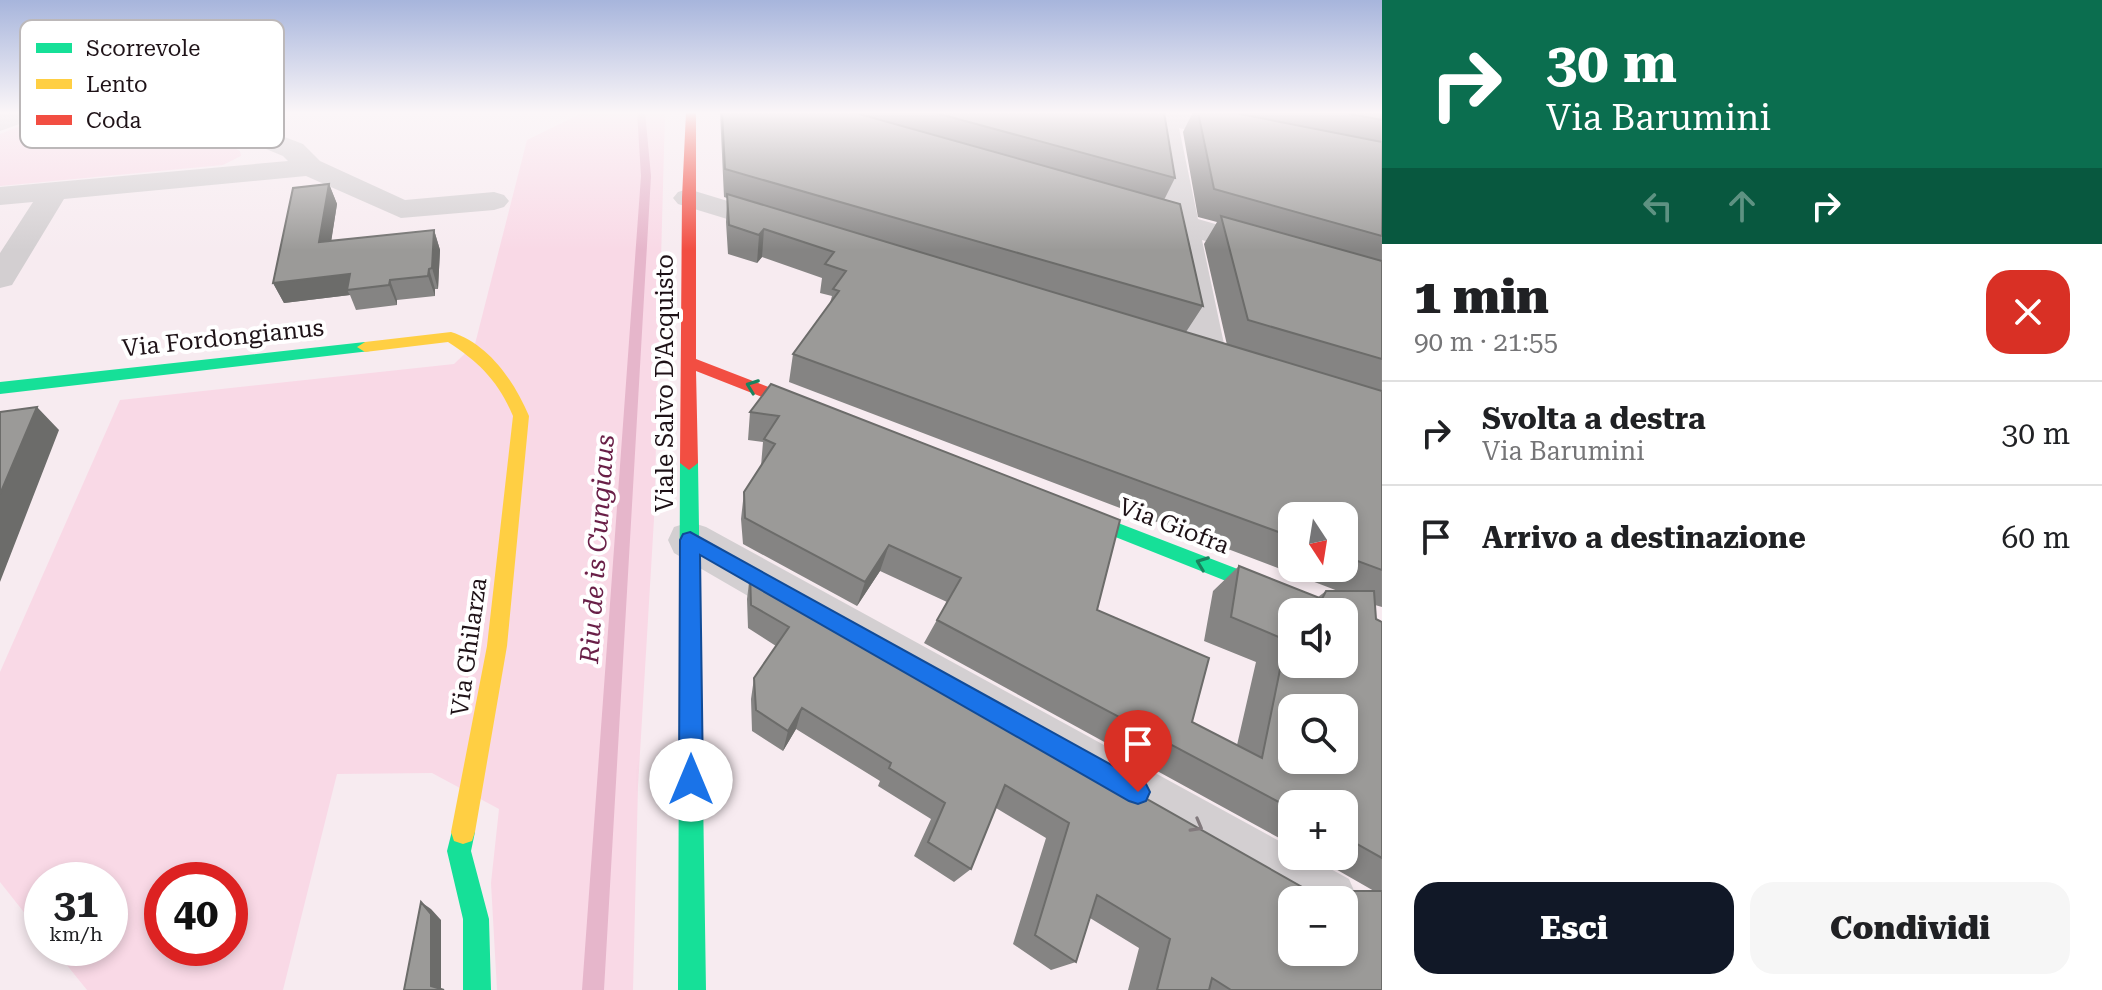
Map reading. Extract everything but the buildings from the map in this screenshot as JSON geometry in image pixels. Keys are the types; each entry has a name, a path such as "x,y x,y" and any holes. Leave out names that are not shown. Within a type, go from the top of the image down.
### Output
{"street":[{"path":"252,173 267,158"},
{"path":"301,158 310,167 401,209 494,201"},
{"name":"Viale Salvo D'Acquisto","path":"689,158 692,990"},
{"path":"1164,158 1209,358"},
{"path":"0,196 310,167"},
{"path":"0,278 54,191"},
{"path":"688,198 817,238"},
{"path":"1107,203 1296,258"},
{"name":"Via Fordongianus","path":"0,388 451,337"},
{"name":"Via Ghilarza","path":"451,337 487,361 509,384 521,416 497,646 459,851 476,919 477,990"},
{"path":"690,362 838,420"},
{"name":"Via Giofra","path":"1045,502 1291,598"},
{"path":"690,540 1303,886"}],"shaded area":[{"path":"0,158 237,158 223,165 0,186"},
{"path":"522,158 664,158 654,519 638,786 633,990 497,990 491,883 499,809 432,773 337,774 283,990 87,990 68,966 128,966 128,862 24,862 24,912 0,882 0,672 120,400 454,364 475,344"}],"waterway":[{"name":"Riu de is Cungiaus","path":"593,990 646,176 645,158"}],"traffic: fast":[{"path":"0,388 365,347"},
{"path":"689,463 692,990"},
{"path":"1061,508 1291,598"},
{"path":"463,832 459,851 476,919 477,990"}],"traffic: slow":[{"path":"365,347 451,337 475,353 502,379 521,416 497,646 463,832"}],"traffic: jam":[{"path":"689,158 689,463"},
{"path":"690,362 822,414"}],"route":[{"path":"691,780 690,540 1138,792"}]}
